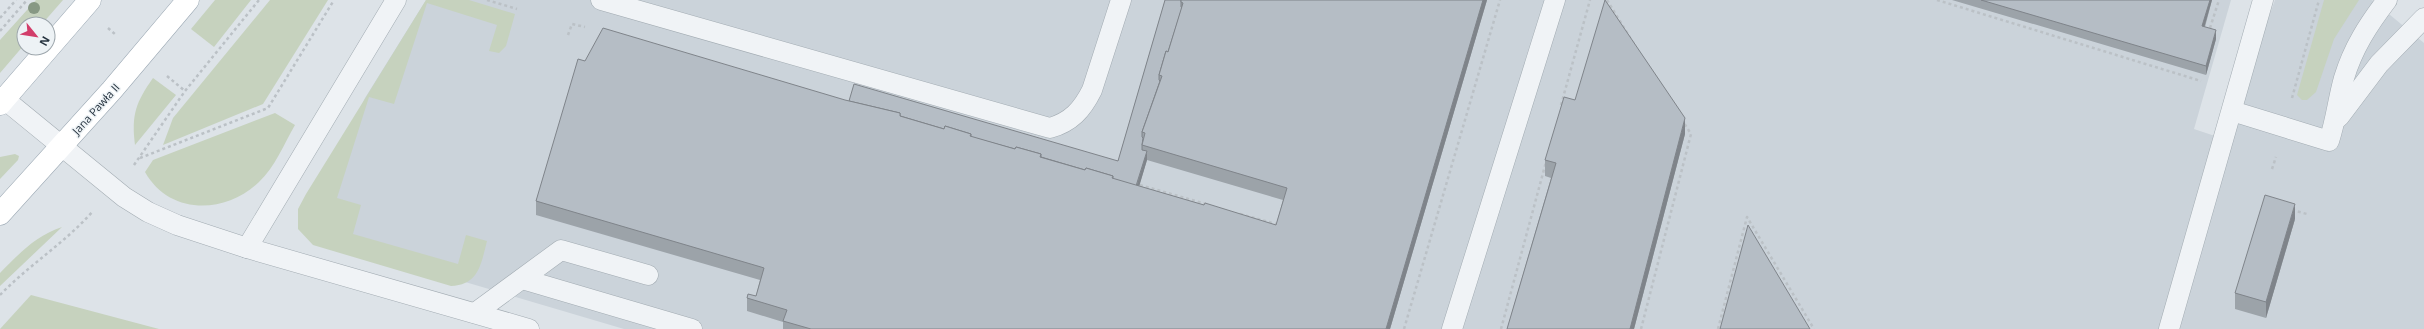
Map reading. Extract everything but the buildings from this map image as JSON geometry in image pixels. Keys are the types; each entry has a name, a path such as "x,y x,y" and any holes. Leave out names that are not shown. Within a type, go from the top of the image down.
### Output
{"main road":[{"path":"2,101 90,0"},
{"name":"Jana Pawła II","path":"0,214 62,147 188,0"}],"lane":[{"path":"247,248 396,0"},
{"path":"601,0 1050,128 1064,124 1086,104 1092,90 1121,0"},
{"path":"1452,329 1555,0"},
{"path":"2169,329 2263,0"},
{"path":"2232,111 2329,141 2336,122 2344,78 2352,56 2362,33 2387,0"},
{"path":"2336,122 2378,64 2424,18"},
{"path":"2,101 113,188 148,212 207,236 529,329"},
{"path":"475,313 560,250 648,275"},
{"path":"522,279 692,329"}],"path":[{"path":"0,18 16,0"},
{"path":"0,31 26,0"},
{"path":"0,296 22,272 74,232 140,159 181,96 259,0"},
{"path":"140,159 268,108 334,0"},
{"path":"487,0 517,9"},
{"path":"1404,329 1500,0"},
{"path":"1561,107 1590,0"},
{"path":"1607,0 1636,47"},
{"path":"1937,0 2201,81"},
{"path":"2210,28 2219,0"},
{"path":"1641,329 1691,134 1683,121"},
{"path":"1501,329 1546,161"},
{"path":"1140,185 1208,204"},
{"path":"2289,209 2307,214"},
{"path":"1238,213 1276,224"},
{"path":"1718,329 1747,217 1814,329"}],"shaded area":[{"path":"426,0 2231,0 2194,129 2224,139 2275,0 2372,0 2424,43 2424,329 624,329 303,234 365,98"}],"green space":[{"path":"36,0 63,0 49,16 22,16"},
{"path":"215,0 251,0 214,47 191,29"},
{"path":"270,0 328,0 263,104 163,145 173,118"},
{"path":"426,0 469,0 515,14 506,46 499,53 489,51 497,25 427,3 394,104 369,97 337,198 361,205 353,234 458,264 466,235 487,241 483,258 477,272 473,277 468,282 451,286 313,245 298,229 298,209 306,194"},
{"path":"2324,0 2359,0 2334,39 2316,92 2307,100 2302,100 2297,95"},
{"path":"16,22 16,54 0,73 0,40"},
{"path":"153,78 176,95 135,145 134,117 136,109 142,94"},
{"path":"275,113 295,125 275,162 265,176 245,193 230,200 214,205 198,206 183,203 168,196 155,186 145,172 153,160"},
{"path":"15,154 19,156 18,160 0,179 0,157"},
{"path":"62,227 0,286 0,273 14,259 36,240"},
{"path":"31,295 159,329 0,329"}]}
